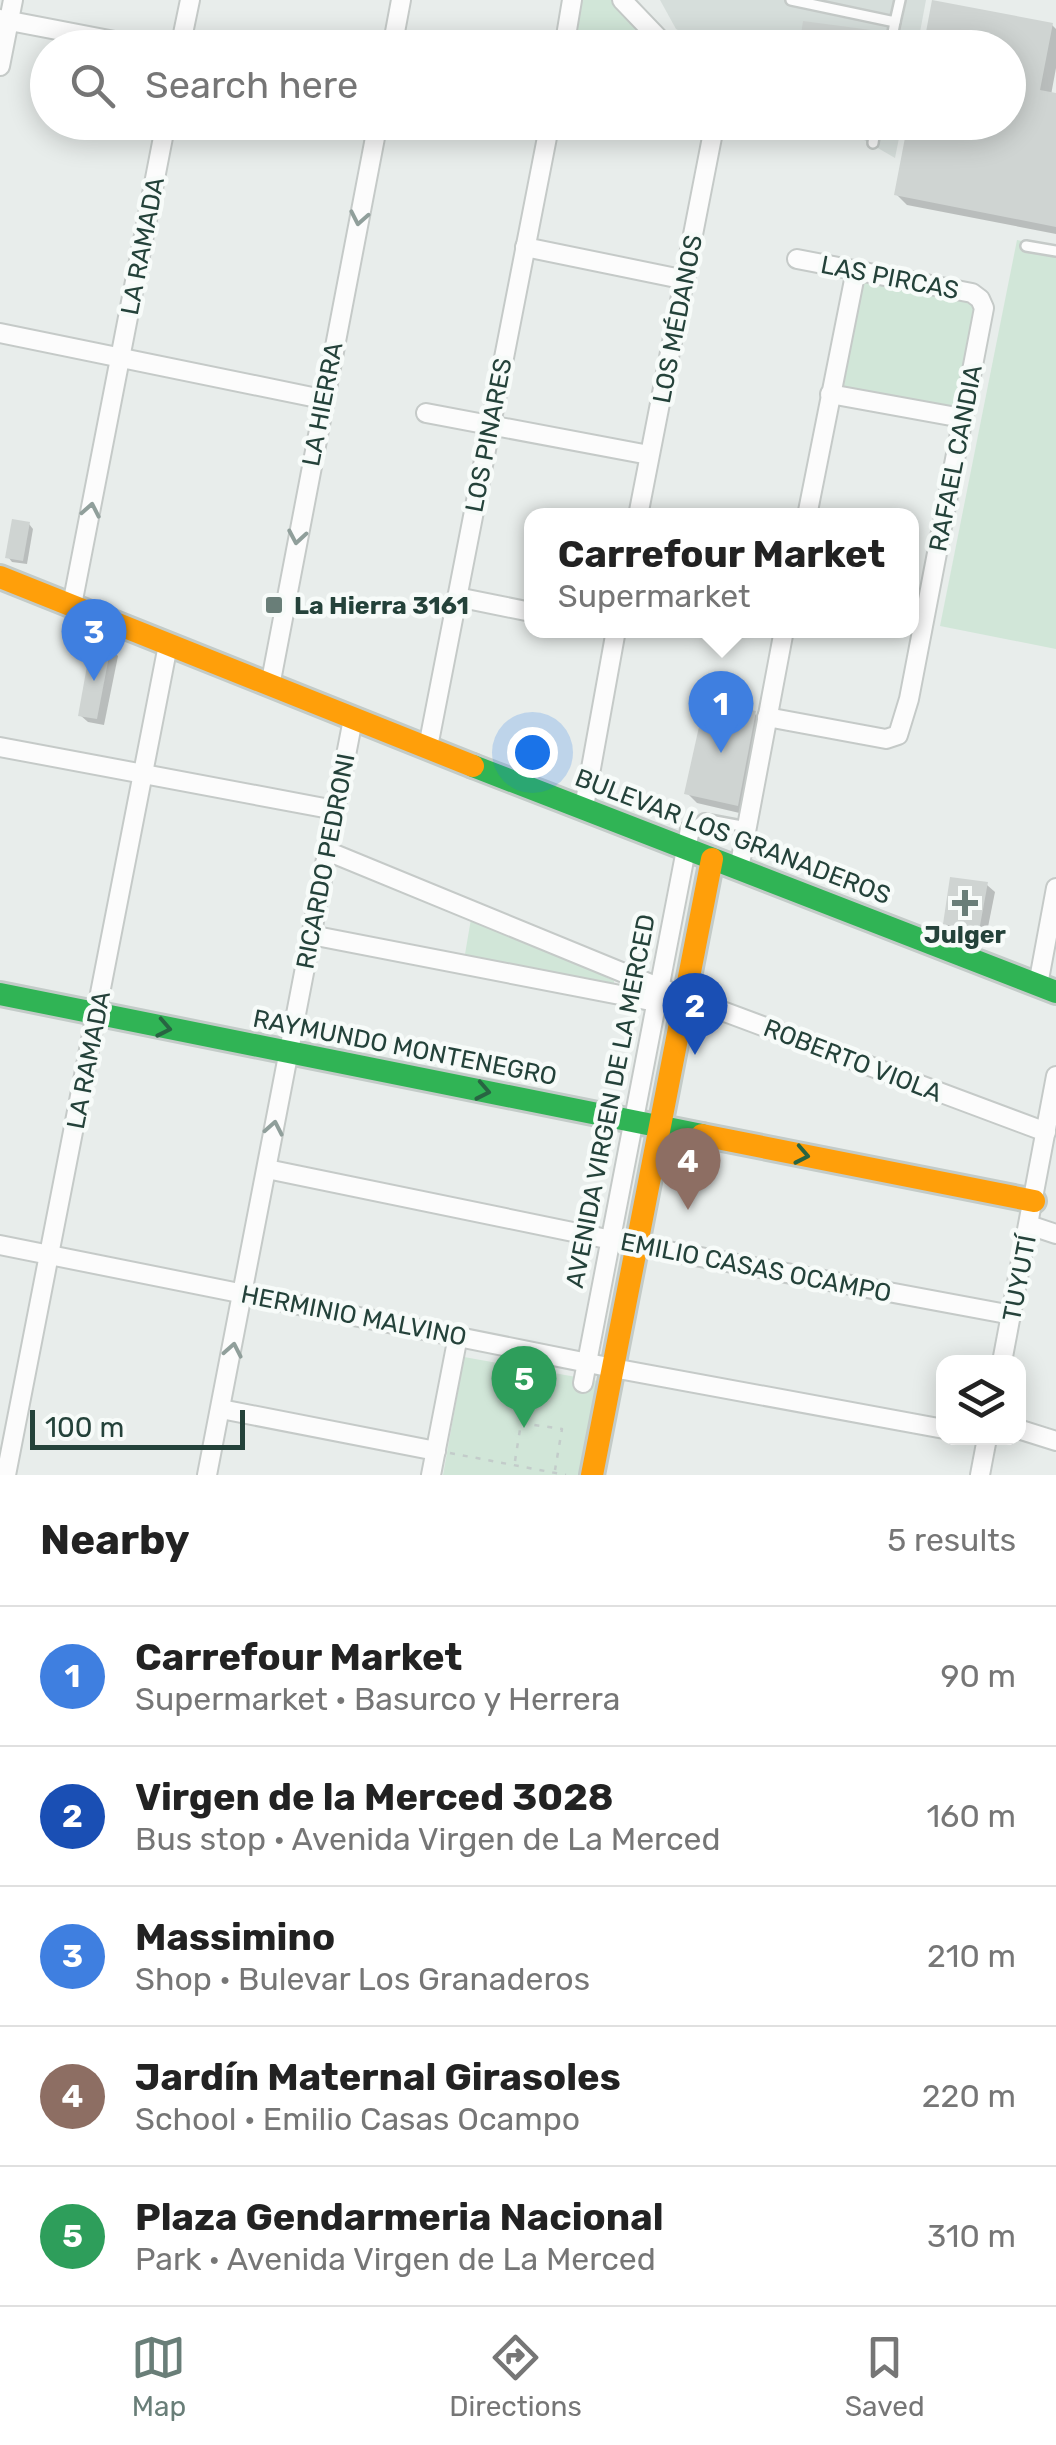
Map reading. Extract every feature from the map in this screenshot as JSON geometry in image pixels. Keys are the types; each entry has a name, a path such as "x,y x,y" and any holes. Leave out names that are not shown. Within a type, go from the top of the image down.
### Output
{"main road":[{"name":"BULEVAR LOS GRANADEROS","path":"0,577 353,719 695,847 739,869 1047,988"},
{"name":"AVENIDA VIRGEN DE LA MERCED","path":"592,1475 682,1003 695,847"},
{"name":"RAYMUNDO MONTENEGRO","path":"0,994 1034,1202"}],"street":[{"path":"0,66 5,20 13,0"},
{"path":"184,30 190,0"},
{"path":"395,30 400,0"},
{"path":"567,30 572,0"},
{"path":"622,0 651,30"},
{"path":"5,20 57,30"},
{"name":"LA RAMADA","path":"72,606 162,140"},
{"name":"LA HIERRA","path":"270,686 374,140"},
{"name":"LOS PINARES","path":"428,748 546,140"},
{"name":"LOS MÉDANOS","path":"640,508 712,140"},
{"path":"525,246 686,280"},
{"name":"LAS PIRCAS","path":"797,259 972,293 980,299"},
{"path":"809,508 856,270"},
{"name":"RAFAEL CANDIA","path":"767,717 886,738 898,735 984,308 980,299"},
{"path":"0,333 322,398"},
{"path":"830,394 962,418"},
{"path":"426,414 650,455"},
{"path":"457,597 524,611"},
{"path":"584,807 615,638"},
{"path":"739,869 782,638"},
{"name":"LA RAMADA","path":"6,1475 168,645"},
{"name":"RICARDO PEDRONI","path":"207,1475 353,719"},
{"path":"0,747 334,810"},
{"name":"AVENIDA VIRGEN DE LA MERCED","path":"583,1383 657,995 695,847"},
{"path":"328,851 657,995"},
{"path":"1047,988 1056,888"},
{"path":"311,935 657,995"},
{"name":"ROBERTO VIOLA","path":"657,995 1046,1132"},
{"name":"TUYUTÍ","path":"1003,1355 1056,1076"},
{"name":"EMILIO CASAS OCAMPO","path":"266,1169 636,1246 1012,1315"},
{"path":"1029,1225 1056,1234"},
{"name":"HERMINIO MALVINO","path":"0,1245 936,1429"},
{"path":"432,1475 458,1336"},
{"path":"220,1409 436,1451"},
{"path":"1026,1432 1056,1441"},
{"path":"980,1475 986,1445"}],"lane":[{"path":"791,0 895,22"},
{"path":"893,30 900,0"},
{"path":"1026,246 1056,251"},
{"path":"695,847 700,820 747,827"}],"path":[{"path":"515,1463 521,1422 562,1429 555,1471"},
{"path":"436,1451 566,1475"},
{"path":"524,1475 526,1465"}],"shaded area":[{"path":"660,0 926,0 920,30 676,29"},
{"path":"864,140 899,140 895,158"}],"green space":[{"path":"580,0 612,0 641,30 574,30"},
{"path":"1017,240 1056,248 1056,649 940,626"},
{"path":"854,270 980,299 962,418 830,394"},
{"path":"472,913 614,981 614,987 464,960"},
{"path":"464,1357 604,1382 587,1475 443,1475"}],"building":[{"path":"932,0 1053,23 1040,90 1056,93 1056,227 894,195 905,140 1026,140 1026,30 926,30"},
{"path":"803,21 871,30 802,30"},
{"path":"12,519 30,522 23,561 5,558"},
{"path":"92,638 111,646 97,719 78,716"},
{"path":"705,700 756,711 738,806 684,794"},
{"name":"Julger","path":"950,877 988,882 979,931 943,924"}],"traffic: fast":[{"path":"473,766 1056,992"},
{"path":"0,994 702,1135"}],"traffic: slow":[{"path":"0,577 473,766"},
{"path":"592,1475 712,859"},
{"path":"702,1135 1034,1201"}],"place":[{"name":"La Hierra 3161","path":"274,605"},
{"name":"Massimino","path":"94,681"},
{"name":"Carrefour Market","path":"721,753"},
{"name":"Julger","path":"965,903"},
{"name":"Virgen de la Merced 3028","path":"695,1055"},
{"name":"Jardín Maternal Girasoles","path":"688,1210"},
{"name":"Plaza Gendarmeria Nacional","path":"524,1428"}]}
